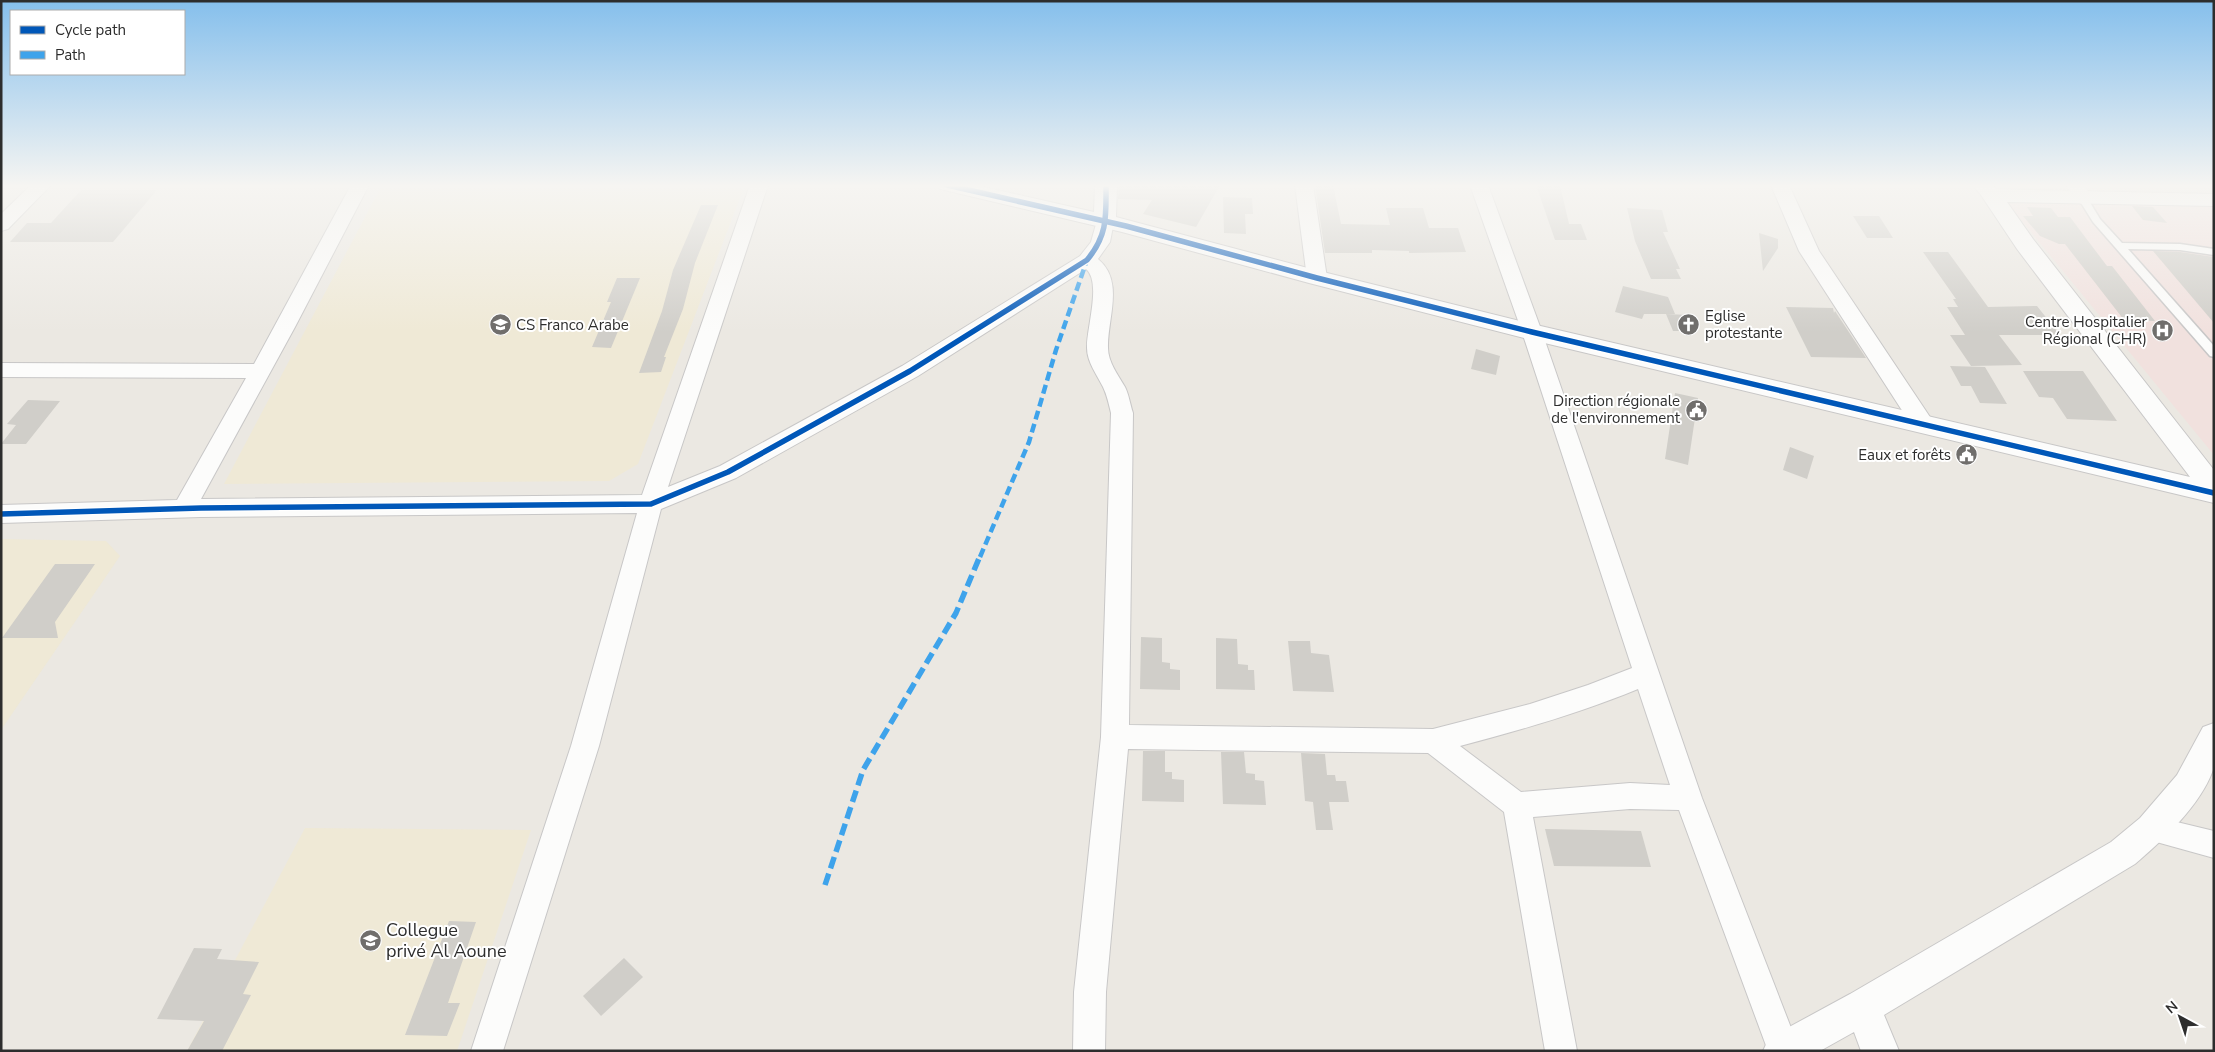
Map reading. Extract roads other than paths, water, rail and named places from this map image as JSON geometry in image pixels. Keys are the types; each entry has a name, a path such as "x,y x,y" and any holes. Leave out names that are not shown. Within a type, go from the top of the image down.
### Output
{"street":[{"path":"184,508 261,371 334,234"},
{"path":"487,1051 585,746 651,504 742,234"},
{"path":"1,514 184,508 651,504 728,472 892,380 1087,260 1099,248 1104,234"},
{"path":"1154,234 1317,278 1532,332 2214,493"},
{"path":"1311,234 1317,278"},
{"path":"1497,234 1688,798 1783,1050 1863,1006 2123,853 2152,828 2188,785 2214,737"},
{"path":"1802,234 1810,251 1922,423"},
{"path":"2018,234 2214,489"},
{"path":"1087,260 1098,269 1102,278 1102,309 1097,349 1102,366 1115,389 1122,413 1115,737 1090,992 1088,1051"},
{"path":"1,370 261,371"},
{"path":"1115,737 1434,740 1530,716 1594,695 1646,674"},
{"path":"1434,740 1517,805 1561,1051"},
{"path":"1517,805 1630,796 1688,798"},
{"path":"2152,828 2214,845"},
{"path":"1863,1006 1880,1051"}],"lane":[{"path":"2109,234 2214,353"},
{"path":"2120,246 2180,247 2214,252"}],"place":[{"name":"CS Franco Arabe","path":"500,325"},
{"name":"Eglise protestante","path":"1689,325"},
{"name":"Centre Hospitalier Régional (CHR)","path":"2163,331"},
{"name":"Direction régionale de l'environnement","path":"1696,410"},
{"name":"Eaux et forêts","path":"1967,455"},
{"name":"Collegue privé Al Aoune","path":"370,940"}]}
